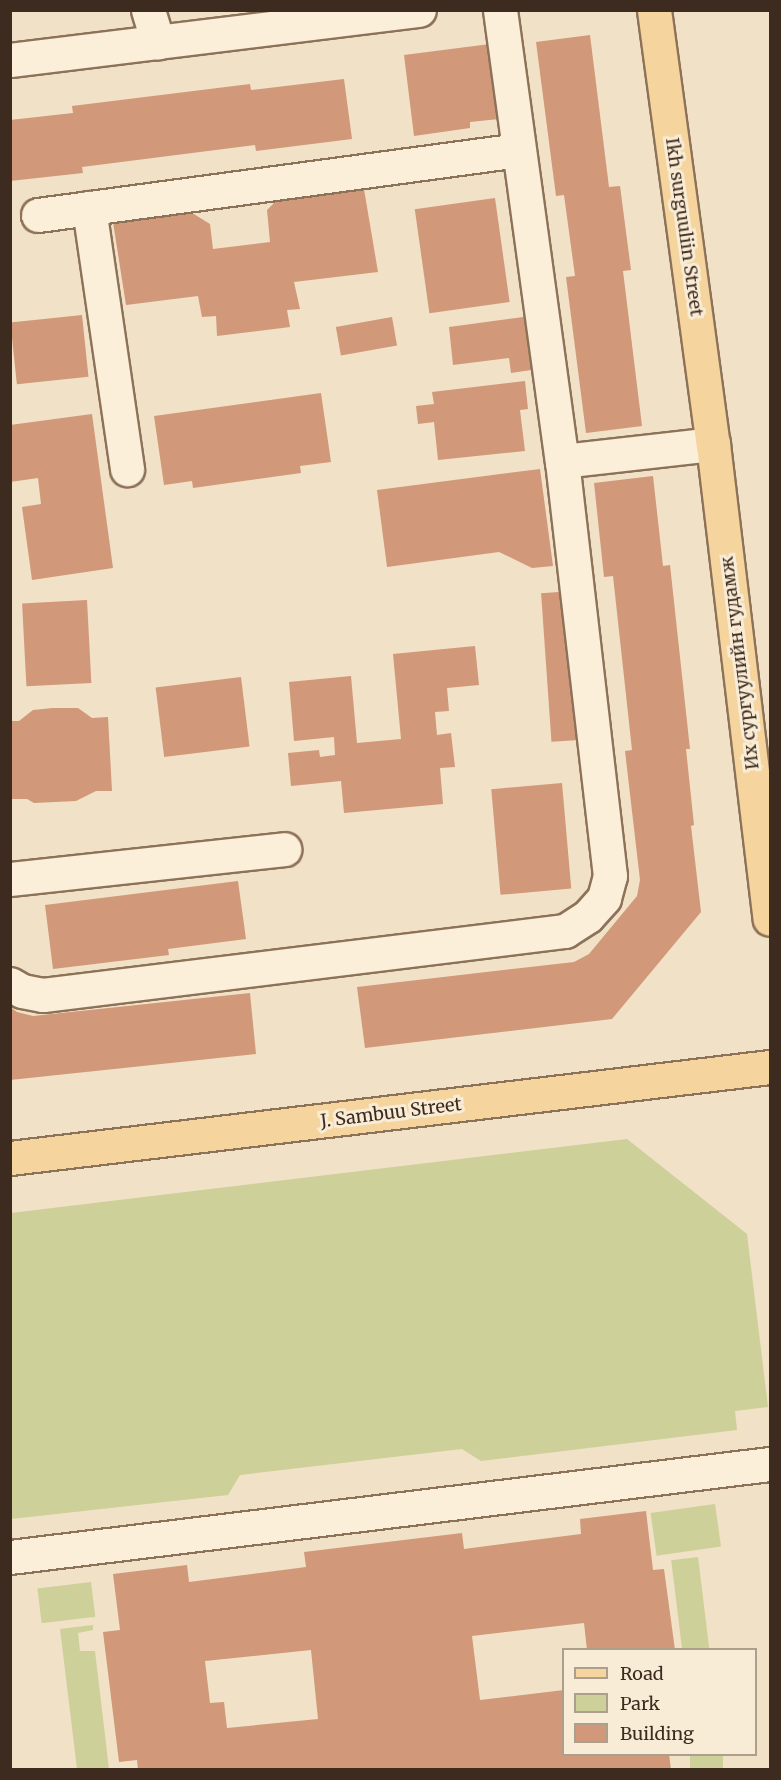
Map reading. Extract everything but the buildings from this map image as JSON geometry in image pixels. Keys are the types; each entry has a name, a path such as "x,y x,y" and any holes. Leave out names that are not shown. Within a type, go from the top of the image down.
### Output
{"main road":[{"name":"Ikh surguuliin Street","path":"654,10 713,444"},
{"name":"Их сургуулийн гудамж","path":"713,444 771,919"},
{"name":"J. Sambuu Street","path":"12,1158 771,1067"}],"street":[{"path":"148,10 158,42"},
{"path":"10,60 419,10"},
{"path":"10,984 22,991 43,995 565,931 588,916 604,898 610,876 562,461 500,10"},
{"path":"38,215 518,150"},
{"path":"89,208 127,469"},
{"path":"562,461 713,444"},
{"path":"10,879 284,849"},
{"path":"10,1557 771,1464"}],"green space":[{"path":"627,1139 747,1234 768,1407 735,1411 737,1430 481,1461 462,1449 240,1475 228,1495 11,1519 11,1213"},
{"path":"715,1504 721,1547 657,1556 651,1513"},
{"path":"698,1557 709,1648 682,1648 671,1560"},
{"path":"91,1582 95,1617 42,1623 37,1589"},
{"path":"93,1625 93,1630 78,1633 80,1651 95,1651 109,1769 77,1769 60,1629"},
{"path":"690,1756 723,1756 723,1769 690,1769"}]}
